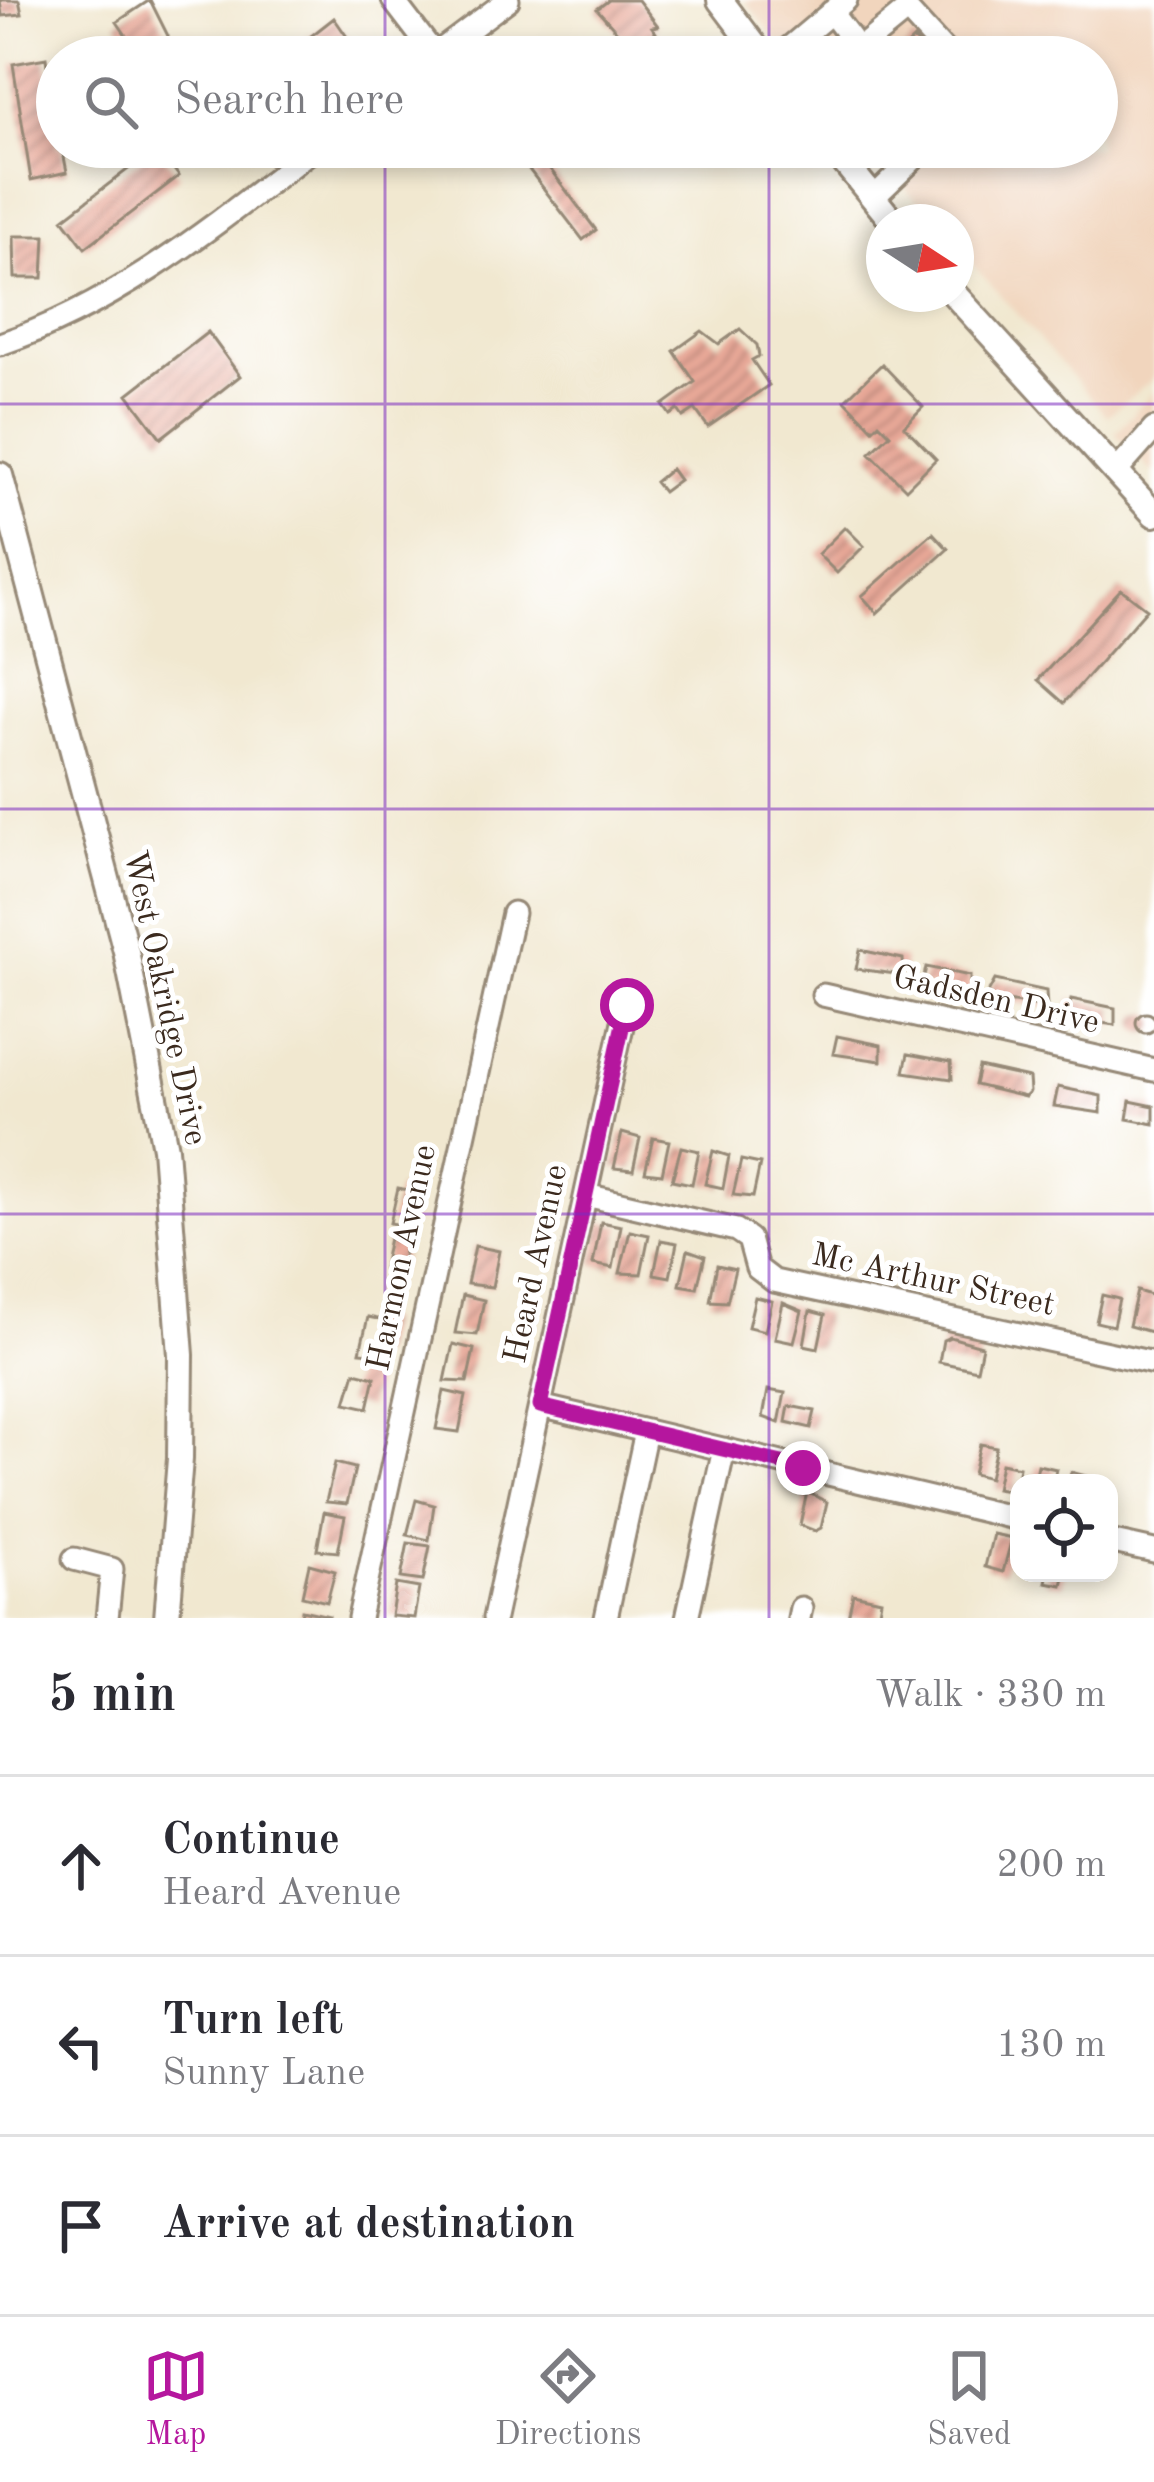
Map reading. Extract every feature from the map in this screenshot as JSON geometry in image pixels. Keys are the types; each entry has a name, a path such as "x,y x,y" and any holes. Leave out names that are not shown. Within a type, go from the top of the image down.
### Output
{"main road":[{"path":"720,0 747,36"},
{"path":"849,168 878,204"},
{"path":"970,312 1154,514"},
{"name":"West Oakridge Drive","path":"0,475 126,951 165,1148 181,1372 167,1618"}],"street":[{"path":"393,0 419,36"},
{"path":"460,36 508,0"},
{"path":"803,36 839,6 853,36"},
{"path":"875,36 907,10 931,36"},
{"path":"0,344 99,303 287,168"},
{"path":"873,198 904,168"},
{"path":"1116,472 1154,429"},
{"name":"Harmon Avenue","path":"359,1618 513,913"},
{"name":"Heard Avenue","path":"494,1618 629,994"},
{"name":"Gadsden Drive","path":"823,995 1154,1070"},
{"name":"Mc Arthur Street","path":"586,1195 736,1230 749,1239 757,1268 774,1280 1154,1364"},
{"path":"540,1406 1010,1517"},
{"path":"606,1618 646,1431"},
{"path":"687,1618 724,1449"},
{"path":"1118,1543 1154,1551"},
{"path":"74,1559 112,1569 106,1618"}],"shaded area":[{"path":"745,0 1154,0 1154,378 1107,416 974,265 974,204 920,204 888,168 1118,168 1118,36 773,36"},
{"path":"1154,391 1154,474 1115,433"}],"building":[{"path":"0,0 19,0 22,14 2,16"},
{"path":"150,0 168,36 127,36 117,22"},
{"path":"609,0 638,0 658,26 652,27 658,36 621,36 597,9"},
{"path":"334,18 346,36 311,36"},
{"path":"36,60 36,168 66,168 67,172 31,180 13,64"},
{"path":"130,168 173,168 179,176 85,248 63,219"},
{"path":"528,168 549,168 596,230 583,240"},
{"path":"14,236 45,236 43,278 15,278"},
{"path":"740,329 757,345 759,356 752,360 769,385 708,427 695,409 683,417 678,410 670,415 663,405 695,382 674,351 702,331 719,344"},
{"path":"208,332 240,376 161,438 128,394"},
{"path":"882,364 923,407 904,426 936,459 906,489 870,453 890,434 879,423 873,429 845,400"},
{"path":"671,469 679,480 663,492 655,482"},
{"path":"845,527 864,546 837,573 818,554"},
{"path":"933,533 948,549 877,613 862,596"},
{"path":"1121,589 1147,609 1064,703 1038,680"},
{"path":"860,950 903,959 904,975 856,969"},
{"path":"926,967 970,976 970,993 922,986"},
{"path":"995,980 1046,991 1047,1007 993,999 988,993"},
{"path":"1071,999 1115,1008 1115,1025 1067,1018"},
{"path":"1139,1016 1153,1016 1153,1030 1139,1030"},
{"path":"837,1036 881,1045 881,1061 833,1054"},
{"path":"908,1054 951,1062 952,1079 904,1072"},
{"path":"979,1067 1029,1078 1030,1092 1025,1097 975,1085"},
{"path":"1058,1087 1101,1096 1101,1113 1054,1106"},
{"path":"1130,1101 1154,1106 1154,1124 1127,1119"},
{"path":"622,1133 640,1138 633,1170 614,1168"},
{"path":"653,1138 669,1141 662,1174 645,1172"},
{"path":"681,1147 699,1151 692,1184 672,1180"},
{"path":"713,1151 729,1156 723,1188 705,1184"},
{"path":"741,1160 760,1164 753,1197 733,1195"},
{"path":"398,1188 417,1192 410,1226 390,1223"},
{"path":"601,1222 621,1226 613,1268 593,1264"},
{"path":"630,1231 649,1235 641,1274 620,1273"},
{"path":"389,1238 406,1243 400,1271 383,1268"},
{"path":"661,1240 677,1243 670,1277 654,1274"},
{"path":"475,1246 499,1251 492,1287 467,1284"},
{"path":"688,1250 705,1256 697,1288 680,1285"},
{"path":"717,1265 735,1269 727,1302 710,1301"},
{"path":"1137,1291 1154,1296 1151,1332 1129,1326"},
{"path":"463,1295 484,1300 477,1335 455,1333"},
{"path":"1102,1295 1119,1299 1113,1326 1096,1322"},
{"path":"755,1297 772,1301 765,1331 748,1327"},
{"path":"783,1303 802,1311 794,1342 775,1338"},
{"path":"810,1311 825,1315 818,1348 804,1345"},
{"path":"368,1317 387,1321 381,1354 360,1352"},
{"path":"950,1337 982,1346 977,1370 939,1362 943,1340"},
{"path":"453,1344 474,1349 467,1382 445,1381"},
{"path":"355,1372 375,1377 368,1408 346,1403"},
{"path":"768,1390 785,1393 779,1423 763,1417"},
{"path":"444,1391 466,1396 459,1432 436,1429"},
{"path":"789,1406 815,1411 811,1428 786,1422"},
{"path":"980,1444 996,1447 989,1478 973,1474"},
{"path":"335,1463 355,1468 347,1504 326,1502"},
{"path":"1001,1463 1019,1467 1018,1474 1010,1474 1010,1491 996,1489"},
{"path":"1038,1465 1056,1469 1055,1474 1036,1474"},
{"path":"807,1492 827,1502 821,1528 815,1531 800,1525"},
{"path":"416,1500 434,1505 429,1540 407,1535"},
{"path":"324,1512 345,1516 338,1552 317,1550"},
{"path":"993,1534 1010,1538 1003,1572 985,1567"},
{"path":"408,1543 430,1546 423,1581 401,1578"},
{"path":"309,1564 335,1571 327,1602 302,1596"},
{"path":"396,1584 419,1588 414,1618 391,1616"},
{"path":"853,1594 881,1600 878,1617 848,1618"},
{"path":"302,1610 329,1616 329,1618 301,1618"}],"route":[{"path":"627,1005 540,1406 803,1468"}]}
